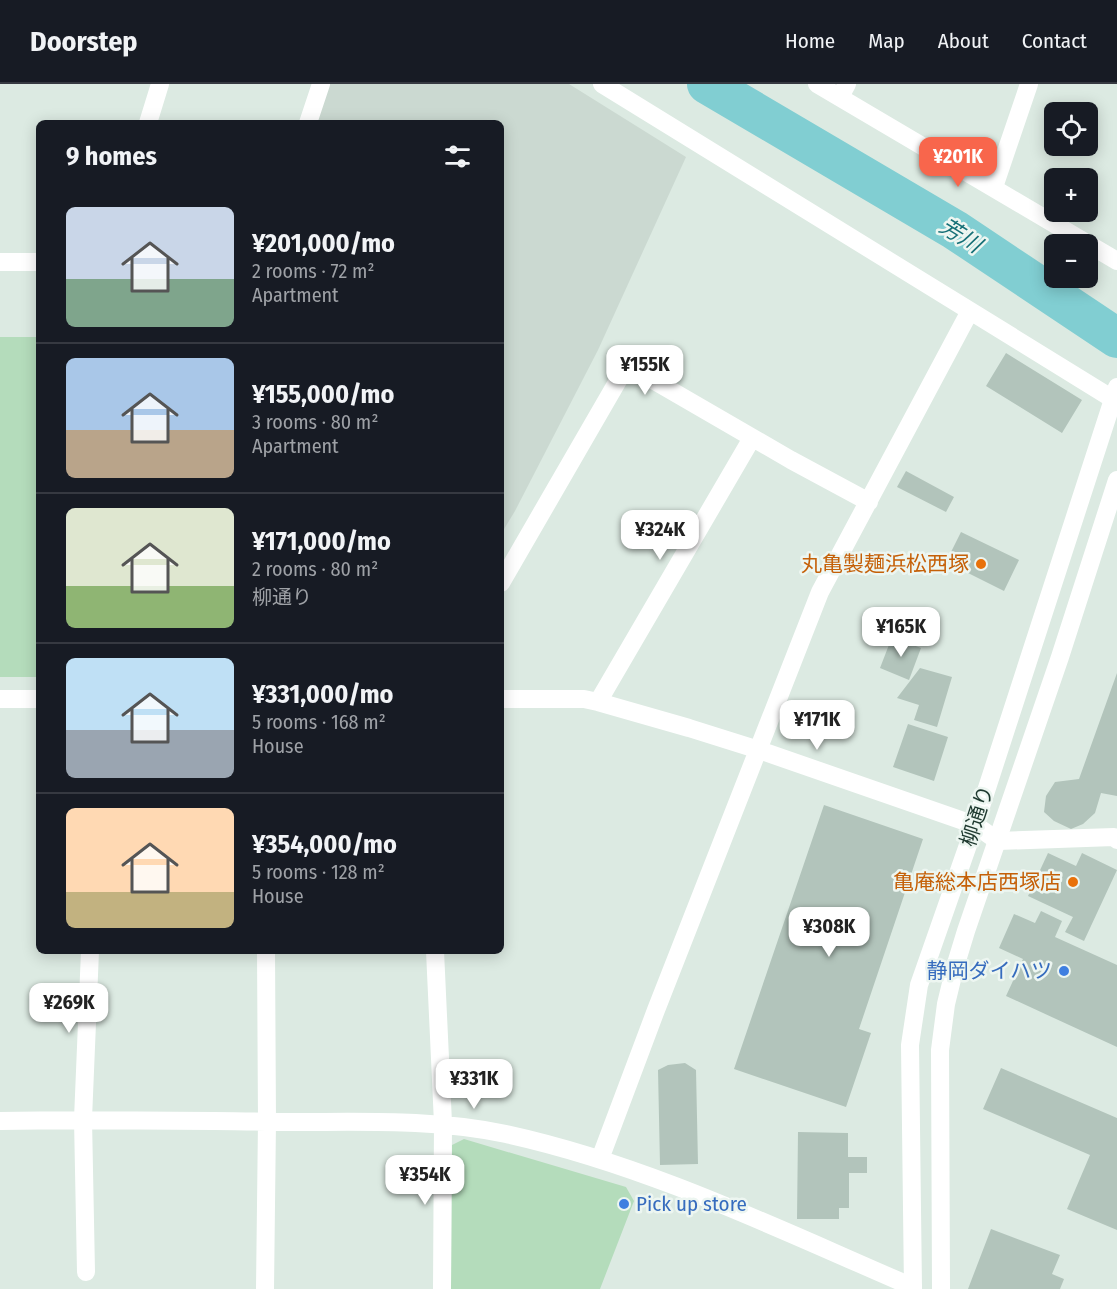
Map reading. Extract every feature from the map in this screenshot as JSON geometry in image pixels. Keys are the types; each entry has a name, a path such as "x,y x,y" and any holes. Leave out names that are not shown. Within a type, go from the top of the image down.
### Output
{"street":[{"path":"149,120 160,84"},
{"path":"309,120 321,84"},
{"path":"602,84 970,311 1116,395"},
{"path":"817,84 843,90 994,187 1117,261"},
{"path":"994,187 1029,84"},
{"path":"0,262 36,262"},
{"path":"600,1160 656,1010 820,592 970,311"},
{"path":"504,578 627,365 868,502"},
{"name":"柳通り","path":"913,1288 910,1045 919,985 975,825 1116,395"},
{"path":"598,702 752,438"},
{"name":"柳通り","path":"941,1289 940,1050 946,1004 955,967 1117,480"},
{"path":"0,699 36,699"},
{"path":"504,699 584,699 689,728 975,825 998,841 1114,837 1117,840"},
{"path":"86,1272 83,1119 90,954"},
{"path":"265,1289 266,954"},
{"path":"435,954 443,1123 442,1289"},
{"path":"0,1121 83,1119 443,1123 506,1134 657,1178 913,1288"}],"shaded area":[{"path":"329,84 569,84 686,157 598,350 504,529 504,120 315,120"}],"green space":[{"path":"0,337 36,337 36,677 0,677"},
{"path":"464,1139 626,1187 634,1201 600,1289 451,1289 452,1145"}],"building":[{"path":"1006,353 1082,400 1062,433 986,386"},
{"path":"906,471 954,497 946,512 897,487"},
{"path":"961,532 1019,560 1004,591 946,562"},
{"path":"892,637 921,648 909,680 880,668"},
{"path":"920,668 952,677 937,727 914,720 919,705 897,698"},
{"path":"1117,673 1117,796 1101,793 1095,813 1083,824 1071,829 1054,821 1044,812 1046,796 1055,782 1079,779"},
{"path":"908,724 948,737 934,781 893,767"},
{"path":"824,805 923,839 859,1029 871,1033 846,1107 734,1069"},
{"path":"1048,853 1076,866 1082,853 1117,870 1084,941 1065,932 1073,917 1028,896"},
{"path":"1041,911 1062,921 1055,937 1117,965 1117,1047 1006,996 1023,959 999,948 1014,914 1035,923"},
{"path":"685,1063 696,1070 698,1164 660,1165 658,1070 668,1065"},
{"path":"1001,1068 1117,1118 1117,1230 1067,1209 1090,1155 983,1109"},
{"path":"798,1132 848,1133 848,1157 867,1157 867,1173 849,1173 849,1208 839,1208 839,1219 797,1219"},
{"path":"991,1229 1060,1255 1052,1274 1064,1279 1060,1289 968,1289"}],"waterway":[{"name":"芳川","path":"707,84 955,230 1117,338"}],"place":[{"name":"丸亀製麺浜松西塚","path":"981,564"},
{"name":"亀庵総本店西塚店","path":"1073,882"},
{"name":"静岡ダイハツ","path":"1064,971"},
{"name":"Pick up store","path":"624,1204"}]}
